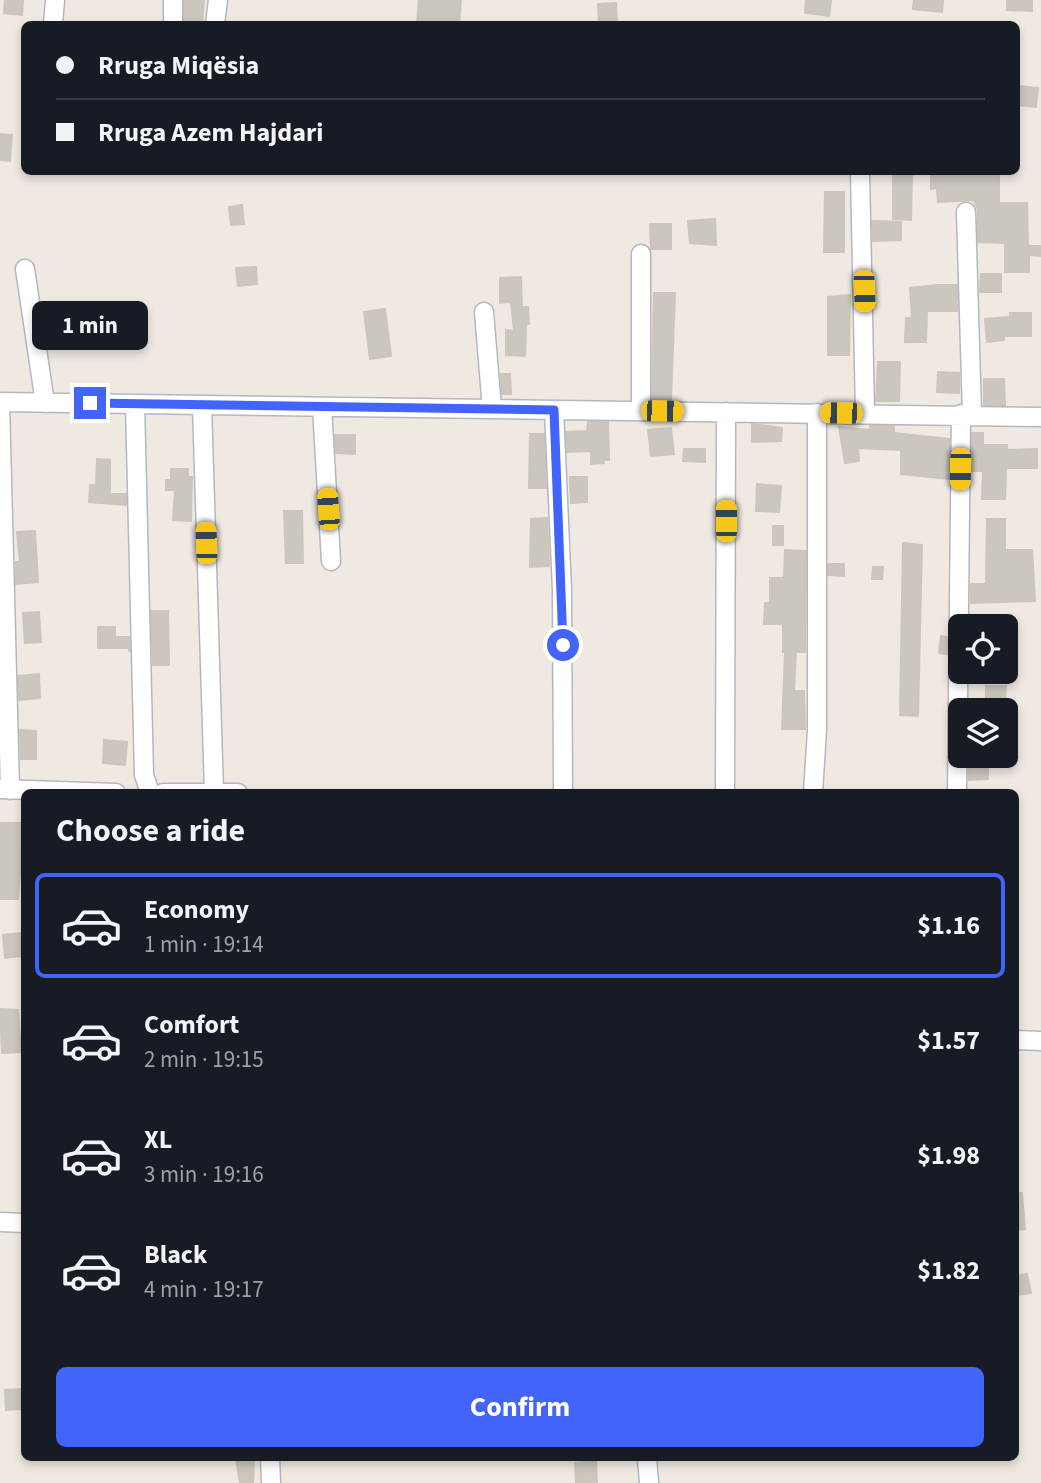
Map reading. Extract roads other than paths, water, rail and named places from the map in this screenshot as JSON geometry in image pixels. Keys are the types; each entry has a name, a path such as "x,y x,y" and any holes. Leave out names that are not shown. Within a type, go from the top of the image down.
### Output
{"street":[{"path":"53,21 55,0"},
{"path":"173,0 173,21"},
{"path":"215,21 218,0"},
{"path":"860,175 865,413"},
{"path":"957,789 966,414 967,212"},
{"path":"641,254 641,411"},
{"path":"25,270 45,403"},
{"path":"484,312 492,409"},
{"path":"5,789 0,402 1041,417"},
{"path":"135,404 144,775 149,789"},
{"path":"202,405 214,789"},
{"path":"321,407 331,561"},
{"path":"554,410 567,789"},
{"path":"725,789 726,412"},
{"path":"813,789 817,730 817,413"},
{"path":"1019,1040 1041,1041"},
{"path":"0,1223 21,1223"},
{"path":"270,1461 271,1483"},
{"path":"647,1461 649,1483"}]}
